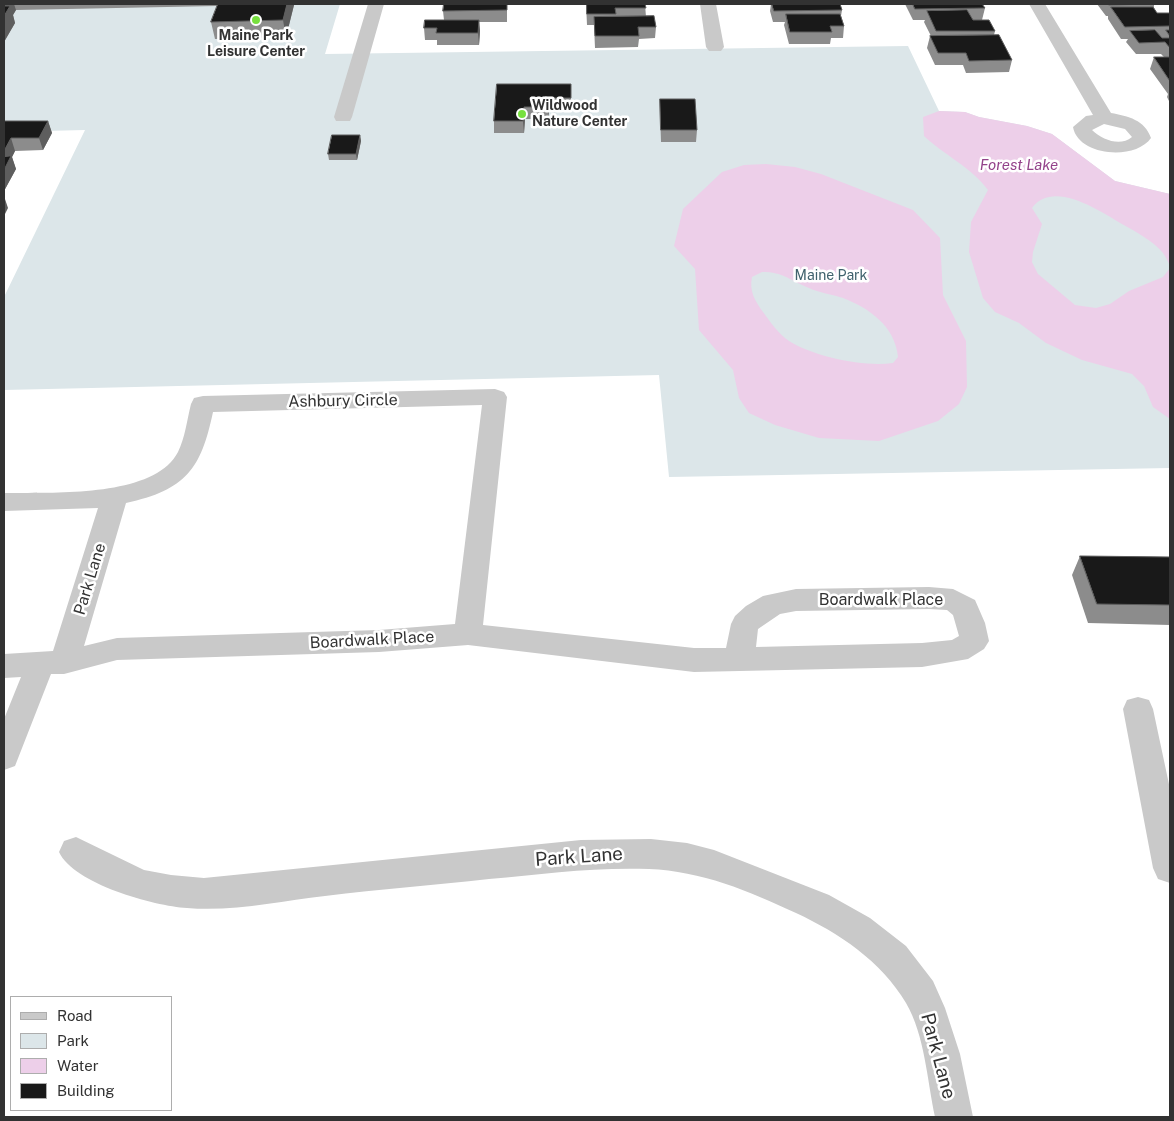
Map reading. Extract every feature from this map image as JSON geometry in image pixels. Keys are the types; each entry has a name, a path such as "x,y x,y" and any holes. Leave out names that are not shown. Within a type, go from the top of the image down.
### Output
{"street":[{"path":"343,118 376,4"},
{"path":"708,4 716,47"},
{"path":"1038,4 1104,118"},
{"name":"Ashbury Circle","path":"4,502 80,501 115,497 145,488 170,477 187,458 203,404 495,397 468,634"},
{"name":"Park Lane","path":"4,757 53,663 115,497"},
{"name":"Boardwalk Place","path":"4,666 53,663 117,649 379,641 468,634 694,660 922,655 958,651 974,641 972,623 965,608 952,600 929,598 796,600 773,604 756,614 745,624 741,638 740,658"},
{"path":"1138,709 1170,868"},
{"name":"Park Lane","path":"76,852 123,880 171,891 218,894 303,883 567,856 630,854 676,856 722,868 799,897 861,932 896,958 920,992 936,1033 954,1117"}],"green space":[{"name":"Maine Park","path":"4,4 340,4 325,54 908,46 939,111 965,112 979,117 1027,126 1052,134 1115,181 1170,194 1170,468 669,477 659,375 4,390 4,297 85,130 4,132"}],"water":[{"name":"Forest Lake","path":"939,111 965,112 979,117 1027,126 1052,134 1115,181 1170,194 1170,266 1159,248 1138,233 1077,200 1052,196 1041,200 1032,208 1042,224 1033,252 1032,262 1038,274 1075,305 1096,308 1110,304 1129,291 1163,277 1170,268 1170,419 1153,407 1144,386 1132,374 1082,360 1046,343 1019,323 995,312 983,298 969,252 971,222 988,190 966,168 924,136 923,117"},
{"path":"766,164 795,167 821,174 913,210 940,238 943,295 966,341 967,387 959,404 938,421 879,441 819,438 775,425 749,413 739,398 733,370 699,330 695,269 674,246 683,209 722,172 744,165","holes":["762,272 770,272 813,290 843,298 862,307 886,327 892,336 898,357 893,363 881,364 840,360 812,352 789,341 769,320 753,296 752,277"]}],"building":[{"path":"218,4 287,4 283,20 211,22"},
{"path":"444,4 507,4 507,10 443,11"},
{"path":"587,4 645,4 646,8 615,8 616,14 587,14"},
{"path":"772,4 840,4 842,10 774,11"},
{"path":"913,4 982,4 985,8 915,9"},
{"path":"1109,4 1155,4 1109,5"},
{"path":"4,6 10,6 4,16"},
{"path":"1111,7 1153,7 1157,13 1170,13 1170,26 1125,27"},
{"path":"967,10 973,20 989,20 995,31 936,31 927,11"},
{"path":"786,14 840,14 844,26 830,26 832,32 790,32"},
{"path":"654,16 656,27 638,27 639,36 595,36 594,17"},
{"path":"425,20 479,20 478,33 436,33 437,28 424,28"},
{"path":"1155,30 1162,38 1170,38 1170,48 1165,42 1139,43 1130,31"},
{"path":"999,35 1012,60 969,61 966,53 938,53 930,36"},
{"path":"1154,57 1170,57 1170,81"},
{"path":"497,84 571,84 571,98 549,98 548,107 524,107 523,121 494,121"},
{"path":"660,99 695,99 697,130 661,130"},
{"path":"4,121 48,121 39,138 11,138 4,151"},
{"path":"332,135 360,135 356,154 328,154"},
{"path":"11,156 4,170 4,157"},
{"path":"1080,556 1170,557 1170,605 1097,604"}],"place":[{"name":"Maine Park Leisure Center","path":"256,20"},
{"name":"Wildwood Nature Center","path":"522,114"}]}
